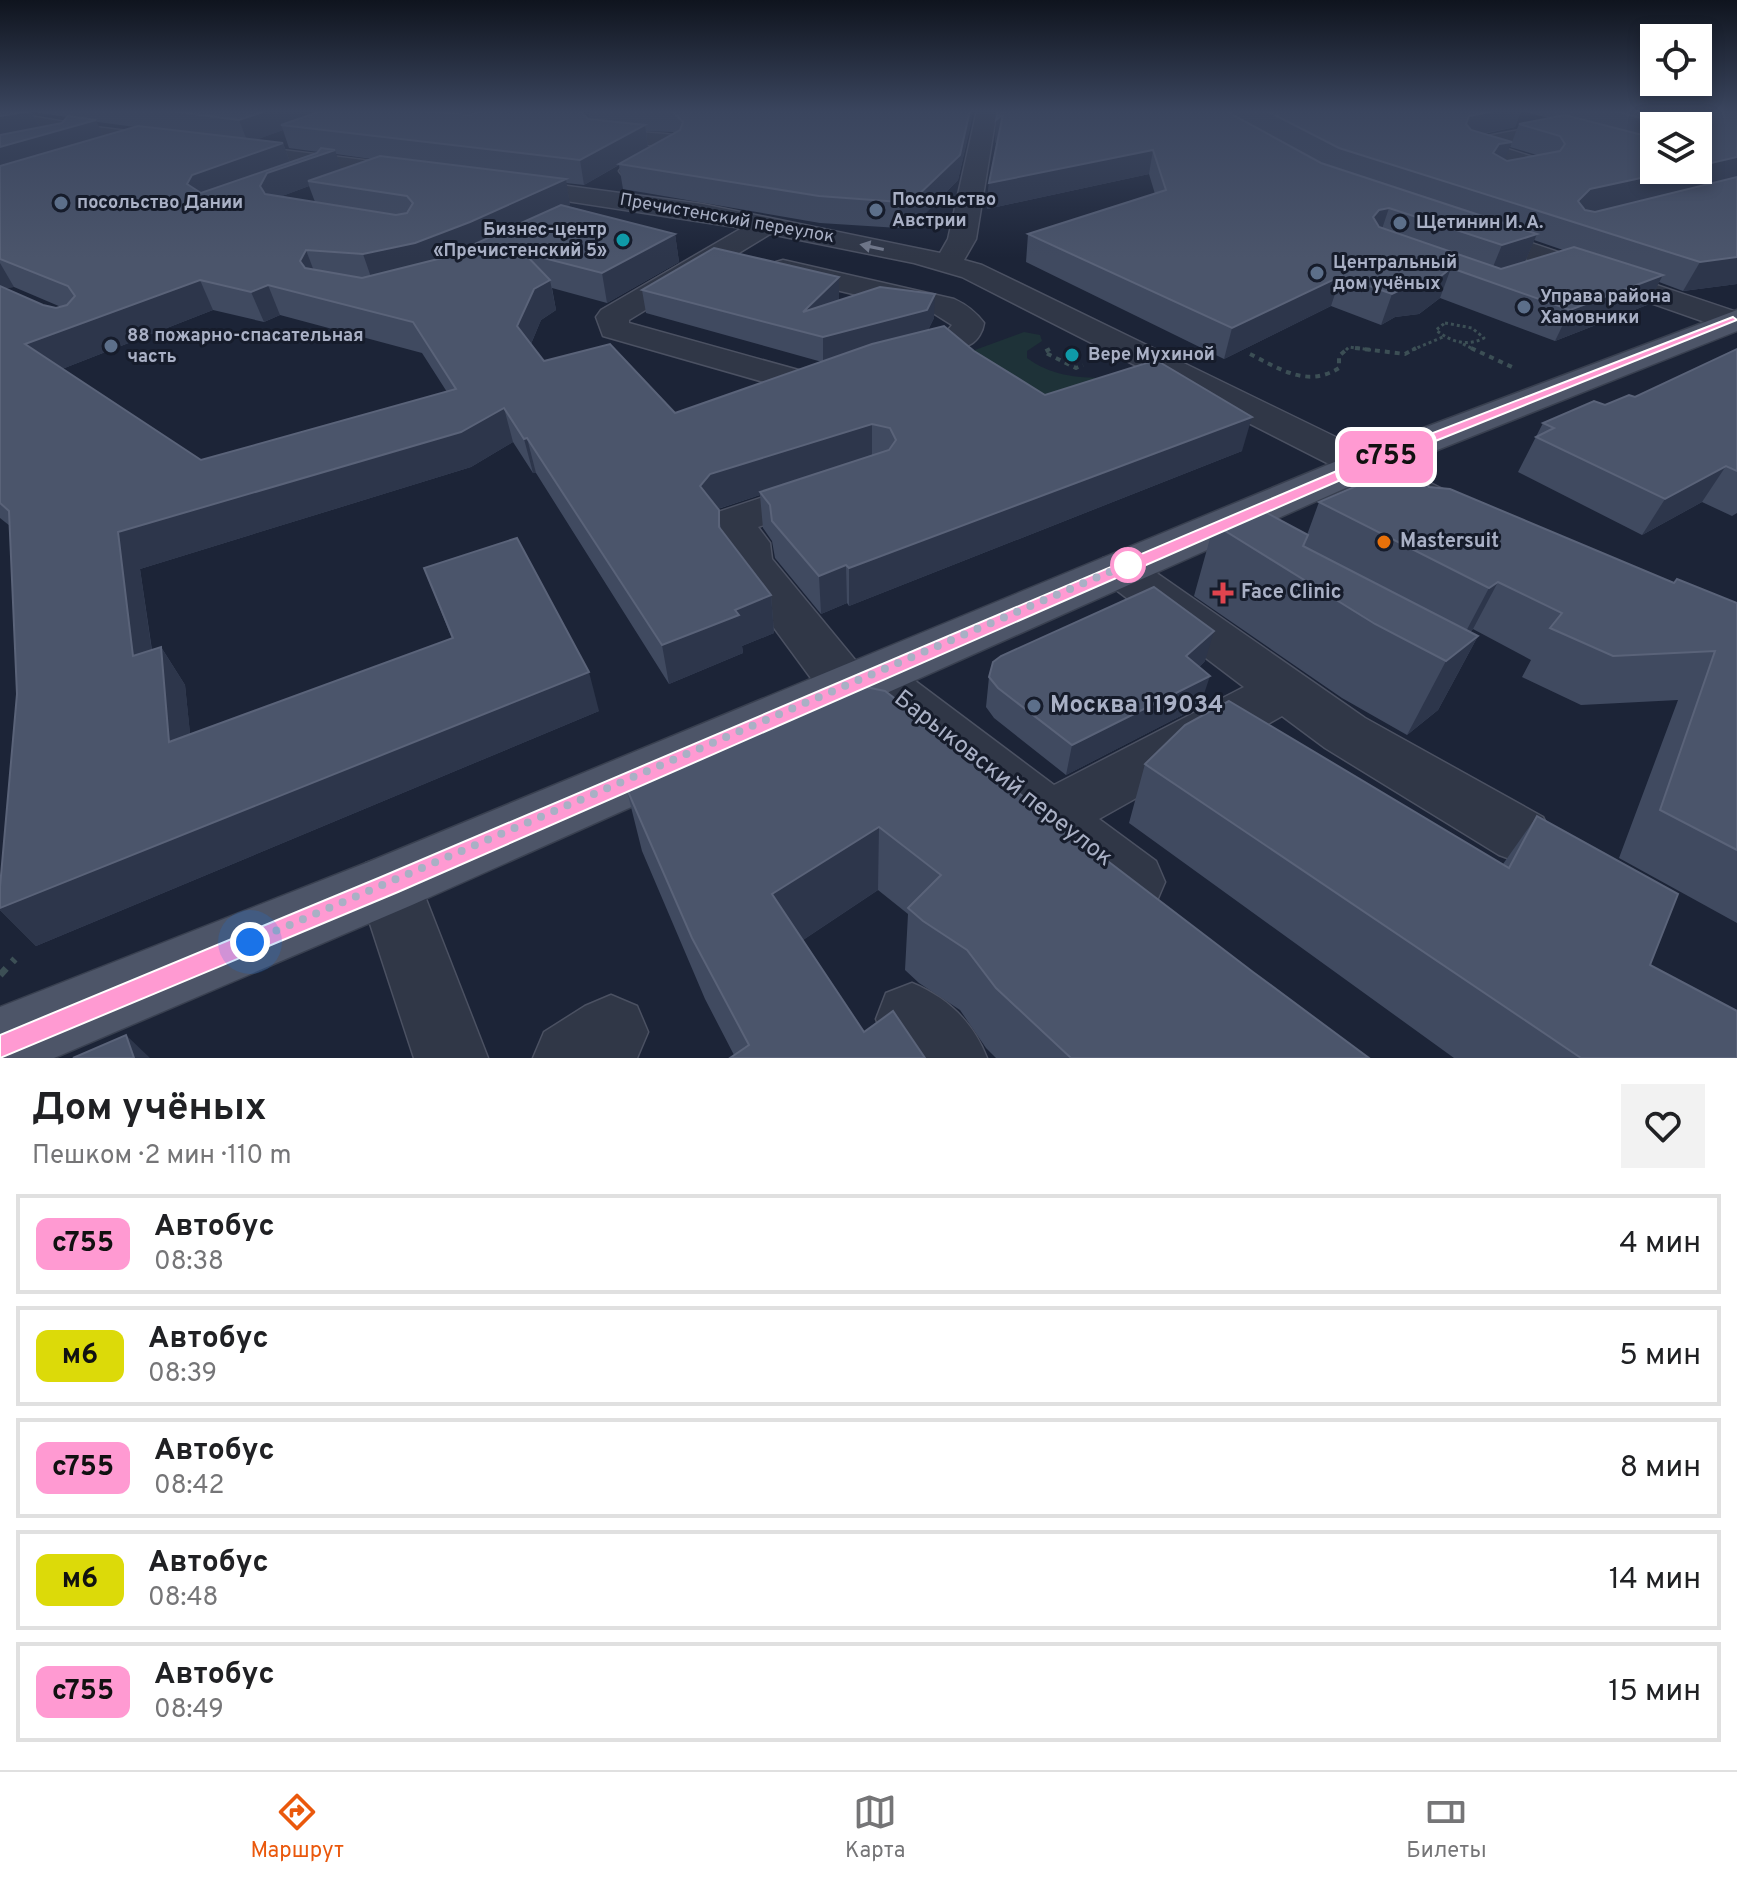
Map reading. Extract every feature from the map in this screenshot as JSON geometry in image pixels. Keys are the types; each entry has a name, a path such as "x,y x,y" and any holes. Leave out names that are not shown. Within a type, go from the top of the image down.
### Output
{"main road":[{"path":"0,1044 389,884 1363,465 1731,326"}],"street":[{"path":"306,159 386,169"},
{"path":"566,219 654,159"},
{"path":"948,264 958,252 962,239 975,159"},
{"path":"1498,176 1541,167 1517,159"},
{"path":"330,190 386,169 427,161"},
{"path":"287,182 333,163"},
{"name":"Пречистенский переулок","path":"494,172 601,196 766,225 948,264 985,276 1476,520"},
{"path":"1449,224 1731,326"},
{"path":"718,253 943,306 964,317 968,323 967,330 960,337 802,382 614,329 612,317 718,253 766,225"},
{"path":"1515,278 1561,262"},
{"path":"964,317 1011,310 1036,302"},
{"name":"Барыковский переулок","path":"859,478 730,522 748,543 749,562 859,681 1050,816 1175,914"},
{"path":"1119,569 1345,733 1521,836"},
{"path":"1050,816 1286,689"},
{"path":"389,884 451,1058"}],"path":[{"path":"1458,342 1473,343 1484,338 1475,329 1452,323 1436,327 1443,337 1520,371"},
{"path":"1250,354 1288,375 1317,378 1339,368 1341,351 1349,347 1405,354 1443,337"},
{"path":"0,975 15,959"}],"shaded area":[{"path":"1024,332 1040,335 1042,341 1027,351 1027,358 1036,364 1064,374 1104,378 1030,408 953,358"}],"building":[{"path":"23,159 236,159 192,175 187,184 201,193 299,159 307,159 267,173 260,186 265,194 396,215 407,213 413,203 407,196 308,181 370,159 407,159 566,179 415,243 363,254 306,250 300,261 305,268 362,278 446,257 561,205 675,234 602,273 524,253 550,280 534,289 517,326 544,361 610,344 675,413 872,344 944,326 974,351 1045,395 1156,360 1252,417 849,568 846,565 819,576 772,521 770,505 760,492 889,450 896,440 890,428 872,424 710,474 700,486 719,510 719,527 771,595 735,610 739,615 662,645 527,438 524,439 504,408 461,432 118,532 133,656 161,647 169,742 453,638 424,568 517,538 589,672 0,908 17,694 9,511 0,503 0,286 56,308 67,305 75,296 68,286 0,259 0,166","holes":["200,280 251,292 268,285 413,322 456,389 201,460 25,344"]},
{"path":"627,159 955,159 914,199 900,202 819,196 619,164"},
{"path":"994,159 1106,159 989,183"},
{"path":"1156,159 1314,159 1537,234 1502,245 1389,208 1379,210 1373,217 1379,227 1501,269 1574,247 1663,275 1570,310 1451,268 1431,284 1406,287 1392,294 1341,276 1232,328 1028,234 1166,190"},
{"path":"1375,159 1640,159 1640,178 1590,189 1578,201 1585,210 1595,212 1737,177 1737,257 1700,262"},
{"path":"714,248 839,277 803,312 880,287 935,294 927,310 823,337 642,290"},
{"path":"1737,349 1737,471 1726,466 1665,499 1536,437 1554,428 1543,423 1594,401 1605,405 1629,395 1635,397"},
{"path":"1375,478 1427,483 1429,487 1450,489 1674,583 1677,579 1737,603 1737,850 1660,810 1715,651 1613,656 1550,628 1562,613 1498,582 1489,588 1319,502"},
{"path":"1256,507 1308,535 1303,546 1478,636 1446,661 1375,624 1214,524"},
{"path":"1154,587 1214,631 1186,656 1210,676 1072,745 998,688 989,677 993,662 1001,656"},
{"path":"851,684 885,691 1369,1058 1071,1058 996,988 967,950 908,908 941,875 879,827 772,894 864,1032 893,1011 925,1058 730,1058 749,1045 692,938 626,787"},
{"path":"1229,701 1509,868 1537,816 1678,894 1650,965 1737,1011 1737,1058 1581,1058 1145,764 1185,725"},
{"path":"126,1035 134,1058 73,1058"}],"bus line":[{"name":"с755","path":"0,1044 389,884 1363,465 1737,320"}],"place":[{"name":"посольство Дании","path":"61,203"},
{"name":"Посольство Австрии","path":"876,210"},
{"name":"Щетинин И. А.","path":"1400,223"},
{"name":"Бизнес-центр «Пречистенский 5»","path":"623,240"},
{"name":"Центральный дом учёных","path":"1317,273"},
{"name":"Управа района Хамовники","path":"1524,307"},
{"name":"88 пожарно-спасательная часть","path":"111,346"},
{"name":"Вере Мухиной","path":"1072,355"},
{"name":"Mastersuit","path":"1384,542"},
{"name":"Face Clinic","path":"1223,593"},
{"name":"Москва 119034","path":"1034,706"}],"route":[{"path":"250,942 1135,561 1128,565"}]}
